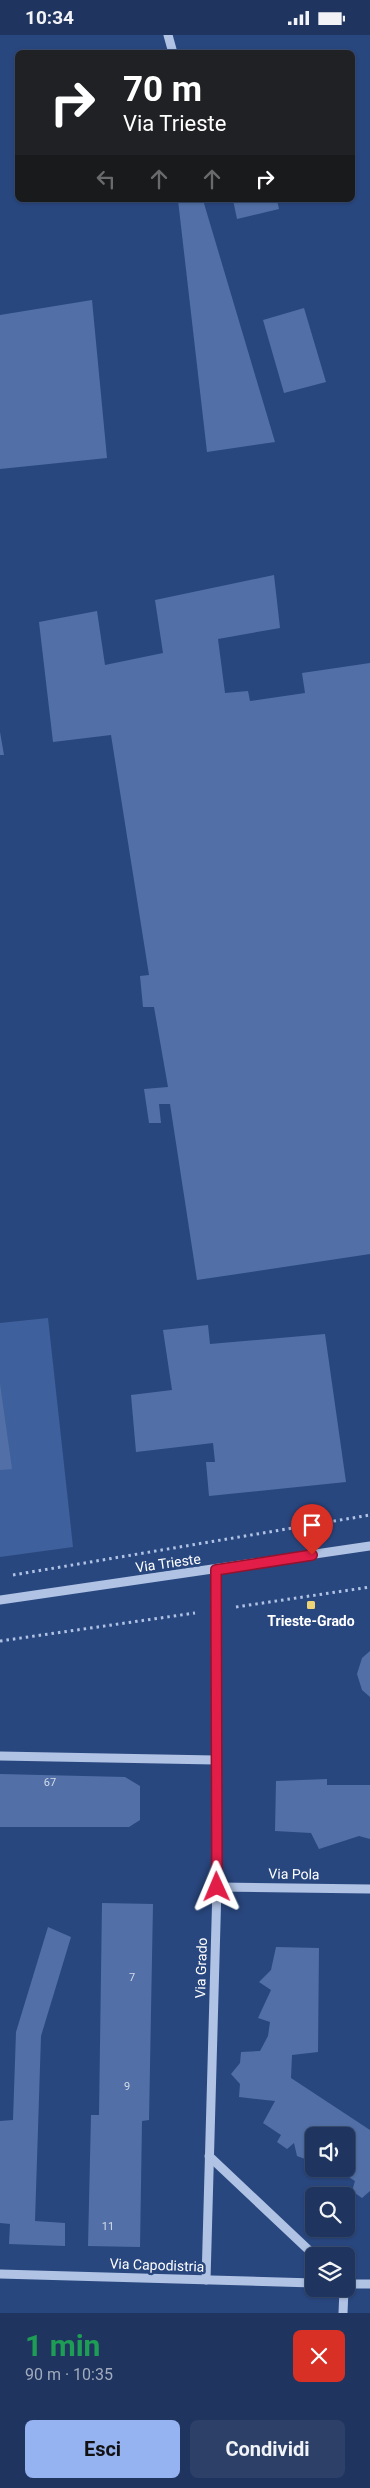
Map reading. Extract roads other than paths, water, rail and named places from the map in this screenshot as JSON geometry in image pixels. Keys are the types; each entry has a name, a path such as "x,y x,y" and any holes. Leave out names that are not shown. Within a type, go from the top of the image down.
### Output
{"street":[{"path":"168,35 172,50"},
{"name":"Via Trieste","path":"0,1600 216,1570 370,1546"},
{"name":"Via Grado","path":"206,2280 217,1887 215,1760 216,1570"},
{"path":"0,1756 215,1760"},
{"name":"Via Pola","path":"217,1887 370,1889"},
{"path":"209,2156 305,2247"},
{"name":"Via Capodistria","path":"0,2274 305,2283"},
{"path":"355,2284 370,2284"},
{"path":"343,2313 344,2297"}],"place":[{"name":"Trieste-Grado","path":"311,1605"}]}
